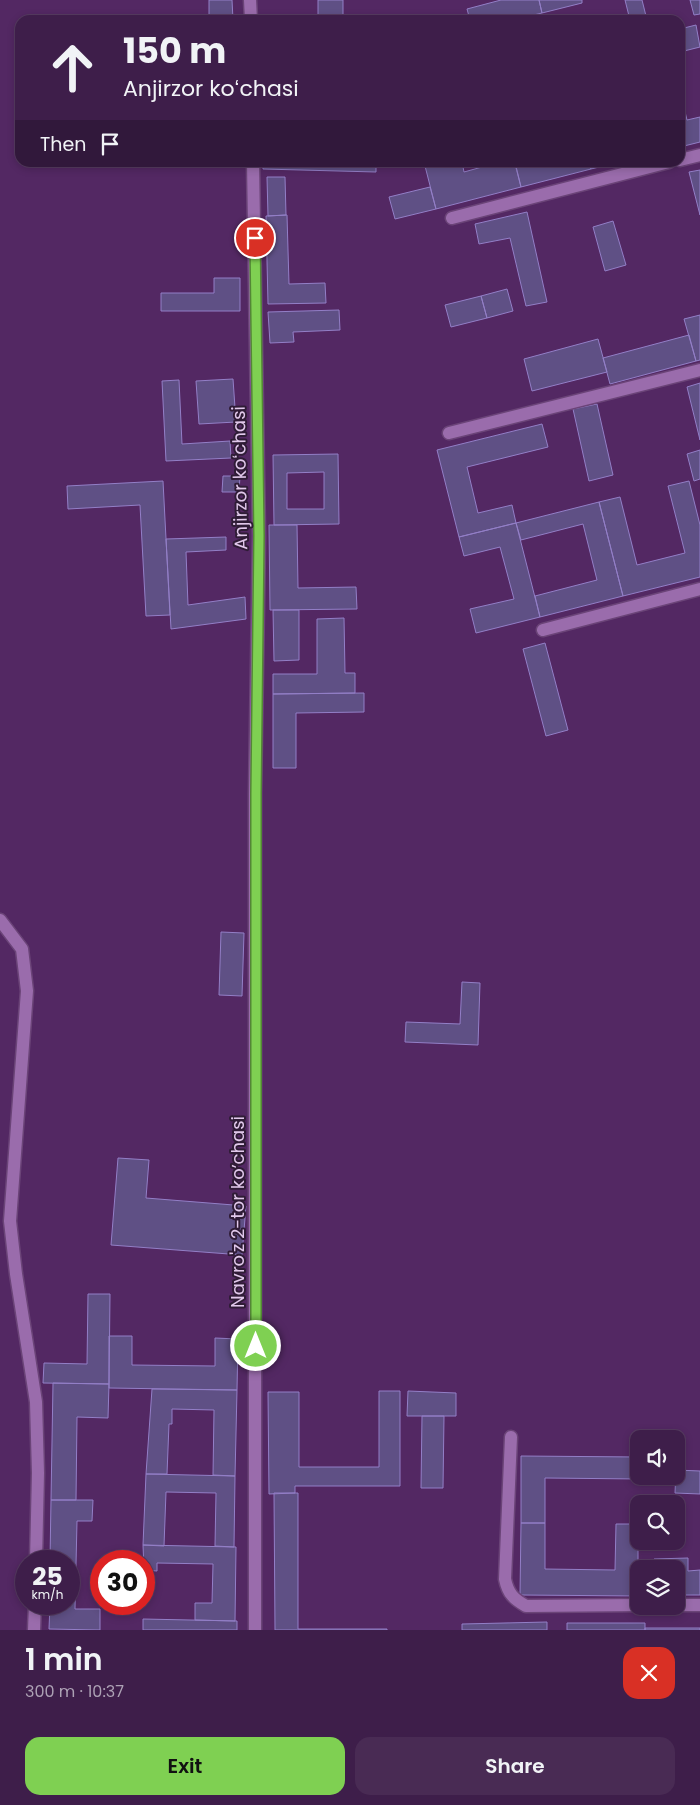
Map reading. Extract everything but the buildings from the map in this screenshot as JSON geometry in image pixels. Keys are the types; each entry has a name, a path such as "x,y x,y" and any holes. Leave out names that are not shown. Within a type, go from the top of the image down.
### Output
{"street":[{"path":"250,0 251,15"},
{"path":"685,159 700,155"},
{"name":"Anjirzor koʻchasi","path":"253,167 259,536 256,794 255,1630"},
{"path":"452,218 650,167"},
{"path":"449,433 700,370"},
{"path":"543,630 700,589"},
{"path":"0,920 22,949 27,991 10,1221 16,1274 36,1402 38,1473 36,1550"},
{"path":"511,1437 504,1580 508,1591 515,1600 526,1606 630,1606"},
{"path":"685,1606 700,1606"},
{"path":"34,1630 35,1615"}],"route":[{"path":"255,238 259,536 256,794 256,1346"}]}
